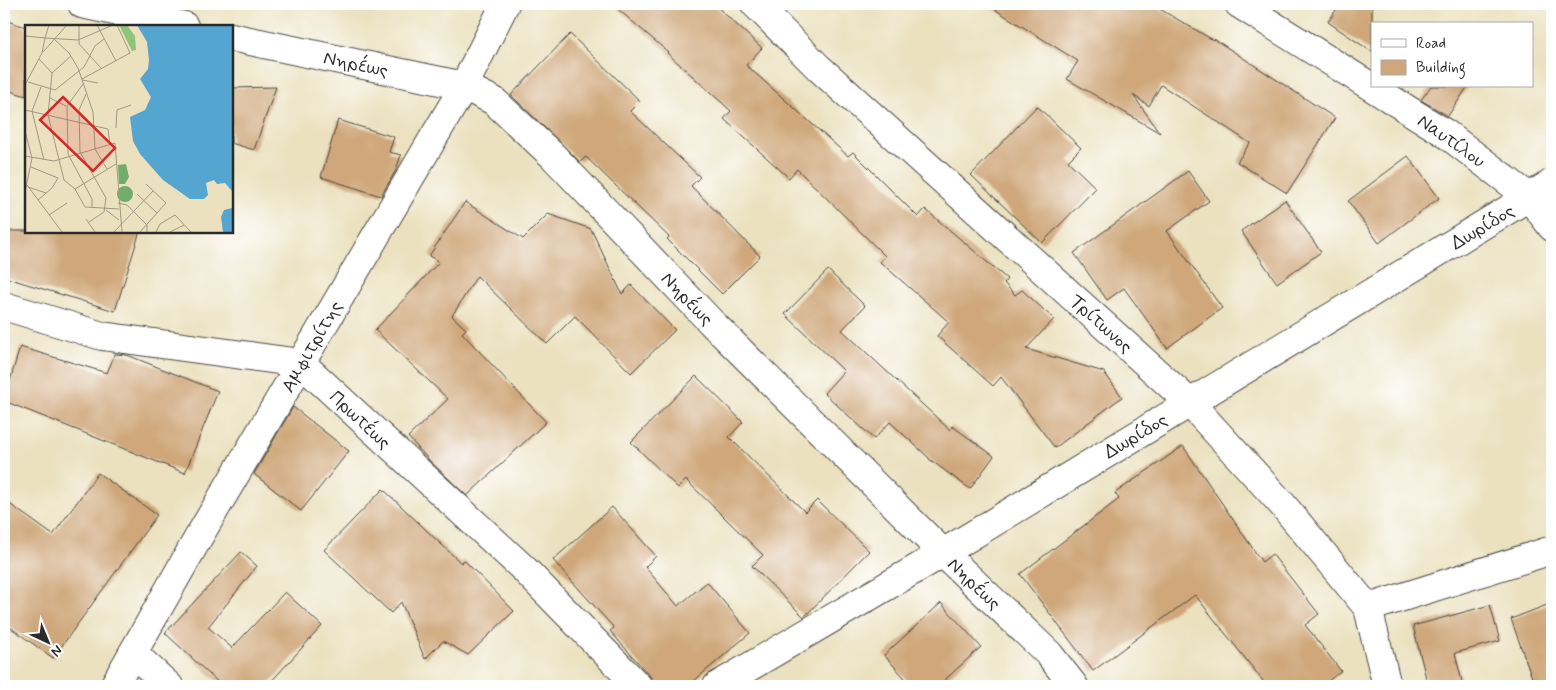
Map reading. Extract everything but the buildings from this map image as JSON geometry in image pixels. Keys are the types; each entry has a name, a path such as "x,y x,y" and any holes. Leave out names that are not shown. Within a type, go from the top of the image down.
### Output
{"street":[{"path":"82,4 179,25"},
{"name":"Αμφιτρίτης","path":"114,686 464,86 506,4"},
{"name":"Τρίτωνος","path":"755,4 819,68 1190,402 1282,504 1368,608 1387,686"},
{"name":"Ναυτίλου","path":"1239,4 1371,87"},
{"name":"Νηρέως","path":"232,37 464,86 494,102 554,156 711,322 943,553 1049,654 1074,686"},
{"name":"Ναυτίλου","path":"1373,88 1445,133 1529,197 1552,227"},
{"name":"Δωρίδος","path":"717,686 943,553 1552,183"},
{"path":"4,306 102,336 301,364"},
{"name":"Πρωτέως","path":"301,364 524,569 638,686"},
{"path":"1368,608 1552,550"},
{"path":"133,654 169,686"}]}
